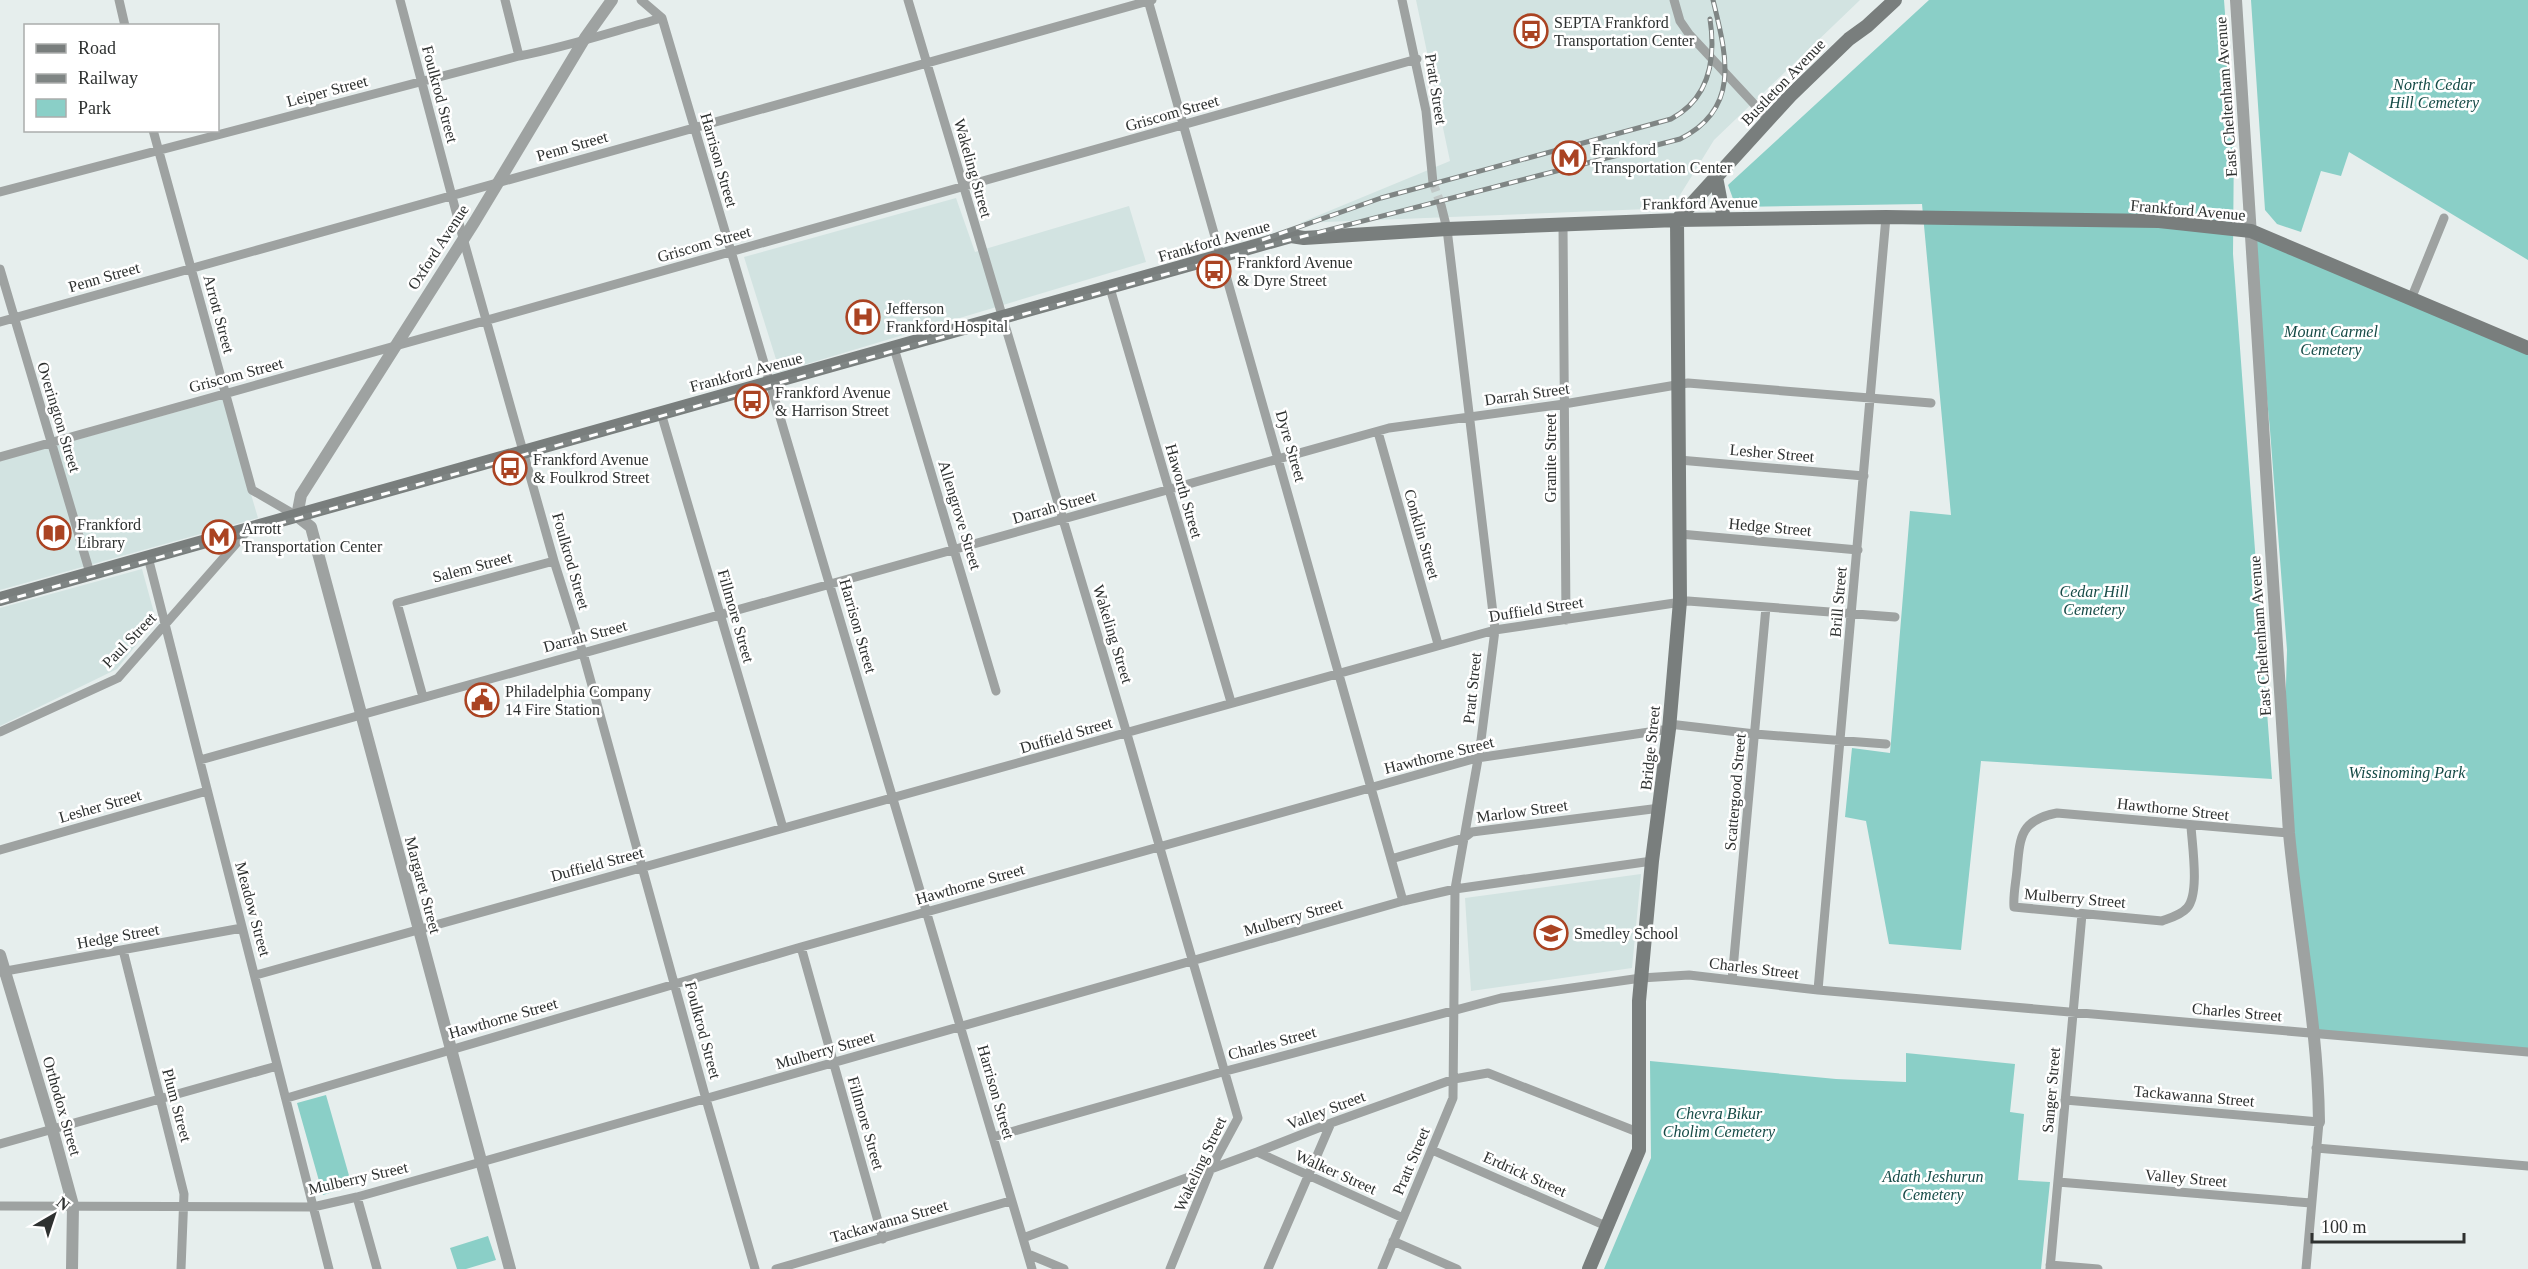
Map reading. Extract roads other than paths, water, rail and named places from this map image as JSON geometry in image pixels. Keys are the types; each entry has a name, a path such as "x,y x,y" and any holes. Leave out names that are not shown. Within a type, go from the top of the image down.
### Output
{"main road":[{"name":"Bustleton Avenue","path":"1677,220 1768,119 1848,39 1867,26 1895,0"},
{"path":"1716,177 1724,219"},
{"name":"Frankford Avenue","path":"0,599 1291,236 1304,238 1724,219 1886,217 2159,221 2251,231 2528,348"},
{"name":"Bridge Street","path":"1589,1269 1639,1150 1637,1059 1641,978 1652,861 1669,727 1680,601 1677,220"}],"street":[{"path":"119,0 125,24"},
{"name":"Foulkrod Street","path":"400,0 463,238 525,451 554,561 583,652 755,1269"},
{"path":"505,0 519,56"},
{"name":"Oxford Avenue","path":"297,516 304,490 499,182 585,38 612,0"},
{"path":"641,0 662,18"},
{"name":"Wakeling Street","path":"908,0 1127,734 1238,1118 1211,1168 1170,1269"},
{"name":"Penn Street","path":"0,322 1150,0"},
{"name":"Dyre Street","path":"1150,0 1183,126 1279,459 1402,901"},
{"name":"Pratt Street","path":"1402,0 1417,59 1426,111 1433,183"},
{"path":"1674,0 1680,21 1689,34 1768,119"},
{"name":"East Cheltenham Avenue","path":"2236,0 2289,833 2297,915 2314,1033 2319,1122 2306,1269"},
{"name":"Leiper Street","path":"0,192 519,56 556,49 585,38 662,18"},
{"name":"Harrison Street","path":"662,18 1032,1269"},
{"name":"Griscom Street","path":"0,457 1417,59"},
{"name":"Arrott Street","path":"154,132 252,490 297,516"},
{"name":"Pratt Street","path":"1382,1269 1454,1098 1455,889 1480,748 1495,630 1447,230 1441,205"},
{"name":"Brill Street","path":"1818,990 1872,398 1886,217"},
{"path":"2411,299 2444,218"},
{"name":"Granite Street","path":"1563,225 1566,620"},
{"name":"Overington Street","path":"0,268 90,573"},
{"name":"Haworth Street","path":"1110,288 1231,702"},
{"name":"Allengrove Street","path":"894,348 996,691"},
{"name":"Darrah Street","path":"200,760 1389,428 1564,404 1679,383 1931,403"},
{"name":"Fillmore Street","path":"661,412 783,828"},
{"name":"Conklin Street","path":"1378,432 1438,644"},
{"name":"Lesher Street","path":"1679,460 1864,476"},
{"name":"Margaret Street","path":"297,516 311,527 449,1049 510,1269"},
{"name":"Paul Street","path":"0,732 118,678 250,528"},
{"name":"Hedge Street","path":"1680,534 1857,550"},
{"name":"Meadow Street","path":"148,557 329,1269"},
{"name":"Salem Street","path":"423,697 397,603 554,561"},
{"name":"Duffield Street","path":"256,975 1127,734 1231,702 1438,644 1495,630 1680,601 1895,617"},
{"name":"Scattergood Street","path":"1732,980 1766,607"},
{"name":"Hawthorne Street","path":"286,1098 926,911 1477,758 1669,727 1886,744"},
{"name":"Lesher Street","path":"0,850 207,791"},
{"name":"Marlow Street","path":"1391,858 1464,838 1472,832 1660,808"},
{"name":"Hawthorne Street","path":"2016,884 2019,840 2024,829 2033,820 2055,813 2289,833"},
{"name":"Mulberry Street","path":"2016,884 2014,907 2162,921 2181,913 2191,901 2194,893 2191,826"},
{"name":"Mulberry Street","path":"0,1206 313,1207 357,1197 706,1099 1402,901 1455,889 1652,861"},
{"name":"Sanger Street","path":"2050,1267 2082,914"},
{"name":"Hedge Street","path":"2,971 242,928"},
{"name":"Fillmore Street","path":"801,947 882,1239"},
{"name":"Plum Street","path":"123,950 184,1194 182,1269"},
{"name":"Orthodox Street","path":"0,955 2,971 52,1128 73,1205 72,1269"},
{"name":"Charles Street","path":"993,1137 1226,1071 1501,998 1641,978 1689,975 1818,990 2528,1052"},
{"path":"0,1144 277,1066"},
{"name":"Valley Street","path":"1023,1238 1454,1079 1488,1073 1640,1132"},
{"name":"Tackawanna Street","path":"2065,1100 2319,1122"},
{"path":"1268,1269 1330,1123"},
{"path":"2316,1148 2528,1166"},
{"name":"Erdrick Street","path":"1432,1150 1606,1226"},
{"name":"Walker Street","path":"1257,1152 1403,1218"},
{"name":"Valley Street","path":"2058,1182 2312,1203"},
{"path":"357,1197 377,1269"},
{"name":"Tackawanna Street","path":"776,1269 1011,1201"},
{"path":"1393,1241 1457,1269"},
{"path":"1028,1254 1064,1269"},
{"path":"2050,1267 2098,1269"}],"tunnel":[{"path":"1433,183 1441,205"}],"railway":[{"path":"0,602 1266,246 1680,139 1700,126 1713,112 1721,96 1725,78 1725,60 1713,0"},
{"path":"1262,240 1381,198 1671,119 1684,110 1702,89 1711,63 1710,19"}],"place":[{"name":"SEPTA Frankford Transportation Center","path":"1531,31"},
{"name":"Frankford Transportation Center","path":"1569,158"},
{"name":"Frankford Avenue & Dyre Street","path":"1214,271"},
{"name":"Jefferson Frankford Hospital","path":"863,317"},
{"name":"Frankford Avenue & Harrison Street","path":"752,401"},
{"name":"Frankford Avenue & Foulkrod Street","path":"510,468"},
{"name":"Frankford Library","path":"54,533"},
{"name":"Arrott Transportation Center","path":"219,537"},
{"name":"Philadelphia Company 14 Fire Station","path":"482,700"},
{"name":"Smedley School","path":"1551,933"}],"park label":[{"name":"North Cedar Hill Cemetery","path":"2434,93"},
{"name":"Mount Carmel Cemetery","path":"2331,340"},
{"name":"Cedar Hill Cemetery","path":"2094,600"},
{"name":"Wissinoming Park","path":"2407,772"},
{"name":"Chevra Bikur Cholim Cemetery","path":"1719,1122"},
{"name":"Adath Jeshurun Cemetery","path":"1933,1185"}]}
